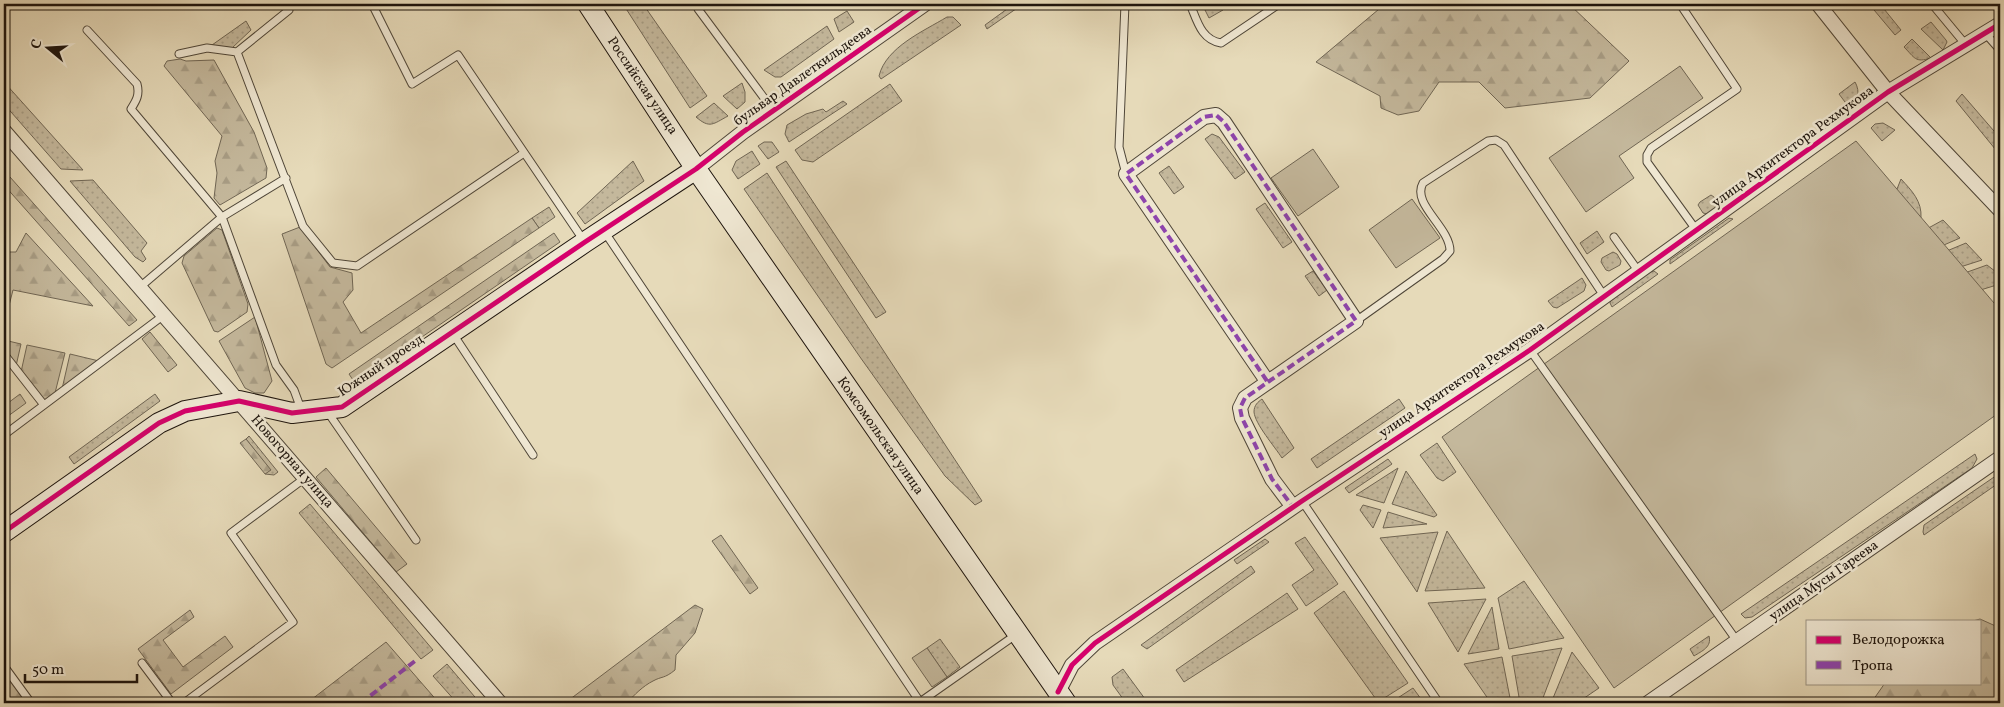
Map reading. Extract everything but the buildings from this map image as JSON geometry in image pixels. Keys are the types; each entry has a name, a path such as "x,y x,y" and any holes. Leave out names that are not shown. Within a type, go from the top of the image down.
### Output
{"main road":[{"name":"Российская улица","path":"588,4 696,169"},
{"name":"Южный проезд","path":"4,532 172,416 185,411 239,401 292,413 342,407 696,169"},
{"name":"Комсомольская улица","path":"696,169 1062,698"}],"street":[{"name":"бульвар Давлеткильдеева","path":"696,169 773,110 925,4"},
{"path":"1818,4 1888,92 2000,210"},
{"name":"улица Архитектора Рехмукова","path":"1062,698 1072,665 1095,643 1297,504 1530,350 1888,92 2000,24"},
{"path":"1267,382 1126,174 1204,117 1216,115 1224,122 1356,321 1245,398 1240,408 1242,418 1272,479 1297,504"},
{"name":"Новогорная улица","path":"4,131 500,703"},
{"name":"улица Мусы Гареева","path":"1648,703 2000,458"}],"lane":[{"path":"179,54 206,48 238,52 289,10 287,4"},
{"path":"372,4 412,84 458,55 585,242"},
{"path":"1125,4 1119,147 1126,174"},
{"path":"1190,4 1204,35 1212,42 1221,43 1279,4"},
{"path":"1680,4 1736,89 1651,148 1647,155 1647,162 1696,231"},
{"path":"1932,4 1966,45"},
{"path":"698,9 773,110"},
{"path":"88,30 137,84 139,91 131,109 222,217 276,365 294,390 302,412"},
{"path":"1985,33 2000,50"},
{"path":"238,52 303,226 333,262 357,266 524,153"},
{"path":"1356,321 1443,259 1450,251 1450,241 1421,198 1420,189 1423,183 1439,172 1488,141 1496,140 1504,145 1604,296"},
{"path":"140,287 222,217 286,178"},
{"path":"603,230 920,703 1017,634"},
{"path":"1614,237 1639,272"},
{"path":"4,435 164,315"},
{"path":"452,332 533,454"},
{"path":"1530,350 1737,641"},
{"path":"4,354 44,405"},
{"path":"326,409 416,540"},
{"path":"184,703 293,622 231,534 305,478"},
{"path":"1297,504 1439,703"},
{"path":"142,664 172,703"},
{"path":"4,666 31,703"}],"green space":[{"path":"623,4 643,4 707,96 690,108"},
{"path":"1014,4 1023,4 987,29 985,25"},
{"path":"1202,4 1219,4 1223,10 1209,18"},
{"path":"1385,4 1569,4 1629,61 1590,98 1505,108 1479,82 1439,82 1419,111 1398,115 1381,108 1380,96 1316,62"},
{"path":"1869,4 1880,4 1901,30 1895,35"},
{"path":"847,11 854,22 839,32 834,19"},
{"path":"947,17 953,17 961,25 881,79 879,76 883,66 898,48 917,34"},
{"path":"246,21 251,30 232,48 212,45"},
{"path":"1931,22 1947,42 1943,50 1921,29"},
{"path":"827,26 834,39 781,77 775,77 764,70"},
{"path":"1912,39 1931,58 1918,60 1913,57 1904,47"},
{"path":"180,59 186,61 214,60 254,132 267,168 266,178 220,205 214,198 217,173 215,161 222,136 164,66 167,61"},
{"path":"1680,66 1703,98 1619,156 1634,178 1586,212 1549,158"},
{"path":"4,82 83,170 61,169 4,104"},
{"path":"1855,82 1858,93 1854,101 1848,106 1839,94"},
{"path":"742,83 745,92 745,102 737,109 723,96"},
{"path":"890,84 902,101 813,162 802,160 795,150"},
{"path":"1962,94 2000,138 2000,155 1956,101"},
{"path":"843,101 847,104 789,142 785,134 787,125 806,114 823,109 826,112"},
{"path":"714,103 728,116 712,124 705,123 696,117"},
{"path":"1883,123 1895,130 1882,141 1871,128 1875,124"},
{"path":"1212,134 1219,137 1245,172 1235,179 1205,139"},
{"path":"1856,141 2000,310 2000,412 1614,688 1442,437"},
{"path":"764,142 772,142 779,152 768,159 758,146"},
{"path":"1313,149 1339,187 1298,216 1271,178"},
{"path":"752,151 760,164 738,179 732,170 736,161"},
{"path":"633,161 644,181 585,224 577,213"},
{"path":"786,161 886,312 876,318 776,167"},
{"path":"1169,166 1184,187 1174,194 1159,173"},
{"path":"767,173 982,501 975,505 945,476 744,189"},
{"path":"4,176 10,177 137,320 129,326 4,185"},
{"path":"1901,179 1918,201 1921,218 1895,194"},
{"path":"93,180 147,243 141,251 146,259 143,262 135,257 70,181"},
{"path":"1711,195 1718,204 1717,208 1707,214 1703,213 1698,205"},
{"path":"1412,199 1440,238 1396,268 1369,230"},
{"path":"1265,203 1292,242 1283,248 1256,209"},
{"path":"549,207 555,217 539,228 532,218"},
{"path":"532,218 539,228 332,368 326,364 282,234 300,227 330,267 352,273 353,290 343,302 361,333"},
{"path":"1729,218 1733,219 1670,264 1670,260"},
{"path":"1943,220 1960,238 1937,248 1923,231"},
{"path":"217,228 222,230 248,304 247,312 218,332 214,331 182,263 184,256"},
{"path":"1597,231 1604,242 1587,254 1580,243"},
{"path":"26,233 93,306 13,290 4,325 4,252 16,252"},
{"path":"554,233 560,242 355,383 349,374"},
{"path":"1966,243 1982,260 1954,269 1942,253"},
{"path":"1613,252 1617,254 1621,261 1620,265 1609,271 1606,270 1601,262 1602,258"},
{"path":"1987,265 2000,275 2000,284 1974,292 1959,275"},
{"path":"1313,271 1327,290 1319,296 1305,276"},
{"path":"1654,271 1658,274 1612,307 1610,303 1611,298"},
{"path":"1582,278 1586,285 1584,291 1557,308 1553,307 1548,301"},
{"path":"255,317 272,381 264,393 255,393 245,388 219,341"},
{"path":"150,332 177,365 168,372 142,339"},
{"path":"4,340 21,344 16,366 4,349"},
{"path":"27,345 65,353 55,393 44,402 21,372"},
{"path":"70,354 99,361 62,389"},
{"path":"20,394 26,403 4,419 4,406"},
{"path":"155,394 160,401 74,464 69,457"},
{"path":"1262,399 1294,448 1282,458 1261,429 1255,417 1255,407"},
{"path":"1399,399 1405,408 1317,468 1311,459"},
{"path":"249,436 278,472 274,475 265,474 270,470 246,439"},
{"path":"246,439 271,470 265,474 240,443"},
{"path":"1437,443 1456,472 1443,481 1437,478 1420,455"},
{"path":"1975,454 1977,459 1972,468 1752,617 1745,618 1741,614"},
{"path":"1388,459 1392,464 1349,493 1345,488"},
{"path":"326,468 407,564 396,572 316,477"},
{"path":"1398,468 1384,503 1356,495"},
{"path":"1406,471 1437,515 1434,517 1392,504"},
{"path":"2000,473 2000,482 1924,535 1924,525"},
{"path":"310,504 433,650 421,659 299,513"},
{"path":"1363,505 1381,510 1373,528 1360,510"},
{"path":"1388,512 1427,524 1383,528"},
{"path":"1447,531 1485,588 1425,591"},
{"path":"1438,532 1417,592 1380,538"},
{"path":"721,535 758,588 750,594 712,541"},
{"path":"1305,537 1338,584 1306,606 1292,585 1314,570 1295,543"},
{"path":"1265,539 1269,542 1237,564 1234,560"},
{"path":"1251,566 1255,572 1147,649 1141,645"},
{"path":"1524,581 1564,638 1509,649 1498,598"},
{"path":"1344,591 1408,683 1378,702 1314,613"},
{"path":"1287,593 1298,609 1184,682 1176,670"},
{"path":"1486,599 1458,652 1428,603"},
{"path":"695,605 703,609 695,633 676,655 675,670 646,685 627,703 565,703"},
{"path":"1492,607 1499,649 1468,654"},
{"path":"190,610 194,617 163,640 183,667 225,636 233,647 171,694 138,649"},
{"path":"1980,619 2000,628 2000,703 1871,703 1884,684 1982,684 1982,620 1976,620"},
{"path":"1709,636 1708,646 1694,656 1690,649"},
{"path":"940,639 960,667 947,677 927,648"},
{"path":"386,642 439,703 307,703"},
{"path":"927,648 947,677 932,687 912,658"},
{"path":"1562,648 1541,703 1520,703 1512,656"},
{"path":"1572,652 1599,688 1577,703 1551,703"},
{"path":"1502,657 1511,703 1491,703 1464,664"},
{"path":"447,664 480,703 457,703 433,676"},
{"path":"1123,669 1148,703 1126,703 1113,685 1112,677"},
{"path":"4,670 28,703 4,703"},
{"path":"1413,688 1424,703 1390,703"}],"marked path":[{"path":"1267,381 1126,174 1204,117 1216,115 1224,122 1356,321 1245,398 1240,408 1242,418 1272,479 1293,507"},
{"path":"361,703 415,661"}],"cycle path":[{"path":"4,532 159,423 185,411 239,401 292,413 342,407 696,169 743,132 925,4"},
{"path":"1058,692 1072,665 1095,643 1302,501 1530,350 1888,92 2000,24"}]}
